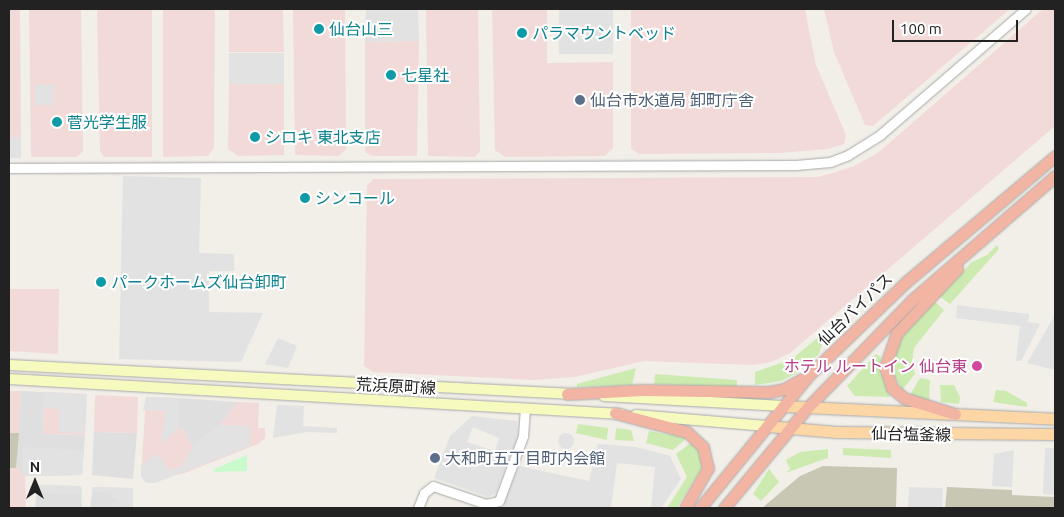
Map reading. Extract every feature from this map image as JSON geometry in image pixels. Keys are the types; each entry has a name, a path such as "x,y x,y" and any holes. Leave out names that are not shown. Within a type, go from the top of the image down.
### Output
{"highway":[{"name":"仙台バイパス","path":"700,508 808,376 906,282 1055,156"},
{"name":"仙台バイパス","path":"724,508 791,430 808,407 912,300 1055,176"},
{"path":"955,414 904,398 892,388 885,367 897,333 961,265 969,251"},
{"path":"567,394 643,390 769,392 784,389 808,376"},
{"path":"615,413 687,432 704,447 708,468 685,508"}],"main road":[{"name":"荒浜原町線","path":"9,365 782,406"},
{"name":"荒浜原町線","path":"9,380 615,413 767,426"},
{"name":"仙台塩釜線","path":"782,406 1055,418"},
{"name":"仙台塩釜線","path":"767,426 791,430 973,436 1055,434"}],"street":[{"path":"9,168 796,165 830,162 848,155 881,134 1026,9"},
{"path":"418,508 424,493 434,486 486,504 499,501 523,436 525,408"}],"shaded area":[{"path":"9,9 20,9 21,137 9,137"},
{"path":"29,9 81,9 83,151 77,157 31,157"},
{"path":"97,9 152,9 152,157 104,157 100,151"},
{"path":"163,9 215,9 214,148 208,156 163,157"},
{"path":"229,9 283,9 284,52 229,52"},
{"path":"293,9 345,9 346,149 339,156 295,155"},
{"path":"366,9 418,9 419,41 365,42"},
{"path":"426,9 478,9 480,151 475,157 428,156"},
{"path":"492,9 547,9 547,63 613,62 613,148 605,156 505,157 495,150"},
{"path":"559,9 613,9 613,54 559,54"},
{"path":"631,9 805,9 816,65 846,135 844,144 828,149 779,153 639,154 631,149"},
{"path":"824,9 1010,9 873,126 865,125 834,52"},
{"path":"1043,9 1055,9 1055,126 790,353 771,362 752,365 644,361 575,377 533,380 373,372 364,366 367,186 373,179 817,177 833,173 854,166 879,152"},
{"path":"419,41 417,156 372,156 365,152 365,42"},
{"path":"229,53 284,53 284,84 229,84"},
{"path":"229,84 284,84 284,155 238,156 228,149"},
{"path":"35,85 54,85 54,105 35,105"},
{"path":"9,137 21,137 21,158 9,158"},
{"path":"123,176 201,178 199,253 234,254 234,271 209,271 209,312 263,313 241,362 119,359"},
{"path":"9,289 59,289 58,354 9,351"},
{"path":"957,305 1029,314 1028,322 1040,324 1021,361 1016,361 1020,326 956,318"},
{"path":"1055,310 1055,370 1027,363 1053,318"},
{"path":"278,338 297,346 288,368 265,364"},
{"path":"9,391 21,391 19,433 9,433"},
{"path":"21,391 44,392 43,434 85,435 82,475 25,476 16,468"},
{"path":"44,392 87,394 85,435 43,434"},
{"path":"44,392 87,394 85,433 59,432 59,409 43,408"},
{"path":"95,395 138,397 137,433 94,432"},
{"path":"146,397 178,398 179,429 183,428 192,447 220,425 238,402 259,403 258,428 265,428 265,438 258,444 185,473 146,483 141,476"},
{"path":"146,397 178,398 179,429 161,443 166,411 143,410"},
{"path":"178,398 238,402 220,425 192,448 183,428 179,429"},
{"path":"277,405 304,406 303,426 337,428 337,433 308,432 273,438"},
{"path":"472,416 517,421 518,434 496,493 488,497 434,478 450,436","holes":["473,427 499,438 495,451 467,442"]},
{"path":"220,425 250,426 250,446 155,483 146,483 141,476 141,465 157,454 170,470 182,466 195,443"},
{"path":"94,432 137,433 133,479 92,475"},
{"path":"9,433 19,433 16,468 9,468"},
{"path":"566,433 574,441 566,449 558,441"},
{"path":"598,444 637,447 670,456 681,479 661,508 651,507 655,467 617,463 611,508 502,508 519,466 589,481"},
{"path":"23,447 84,450 82,475 25,476 22,472"},
{"path":"1045,448 1055,448 1055,495 1043,494"},
{"path":"1014,450 1012,487 992,486 994,454"},
{"path":"823,466 897,468 896,508 762,508 800,476"},
{"path":"9,468 18,468 25,476 26,508 9,508"},
{"path":"37,485 81,486 82,508 35,508"},
{"path":"37,485 81,486 82,494 35,493"},
{"path":"93,487 133,488 133,508 90,508"},
{"path":"93,487 132,488 132,508 110,508 111,503 117,503 117,499 111,498 111,492 91,492"},
{"path":"909,487 943,488 942,508 908,508"},
{"path":"947,487 1012,490 1012,495 1055,497 1055,508 945,508"}],"green space":[{"path":"997,245 999,249 950,304 939,296 972,262 987,255"},
{"path":"933,300 944,310 914,348 912,364 915,374 902,390 890,367 902,335"},
{"path":"827,330 829,333 824,338 819,354 804,368 793,358"},
{"path":"876,354 881,357 880,366 890,397 855,396 847,386"},
{"path":"787,361 799,372 781,381 755,385 755,372"},
{"path":"636,368 632,385 577,387 577,384"},
{"path":"655,374 737,380 737,389 654,384"},
{"path":"920,378 930,380 929,400 910,395"},
{"path":"940,385 954,385 960,397 959,404 941,402"},
{"path":"996,390 1006,391 1027,403 1027,407 993,402"},
{"path":"578,424 608,428 607,440 576,433"},
{"path":"616,428 631,430 634,441 615,440"},
{"path":"649,431 687,438 673,450 646,443"},
{"path":"692,442 701,454 702,467 677,508 667,508 687,477 676,454"},
{"path":"843,448 891,450 891,458 843,455"},
{"path":"828,449 828,458 785,473 790,469 786,460 800,452"},
{"path":"247,455 247,471 214,472 214,469"},
{"path":"769,469 779,482 761,501 753,494"}],"place":[{"name":"仙台山三","path":"319,29"},
{"name":"パラマウントベッド","path":"522,33"},
{"name":"七星社","path":"391,75"},
{"name":"仙台市水道局 卸町庁舎","path":"580,100"},
{"name":"菅光学生服","path":"57,122"},
{"name":"シロキ 東北支店","path":"255,137"},
{"name":"シンコール","path":"305,198"},
{"name":"パークホームズ仙台卸町","path":"101,282"},
{"name":"ホテル ルートイン 仙台東","path":"977,366"},
{"name":"大和町五丁目町内会館","path":"435,458"}]}
